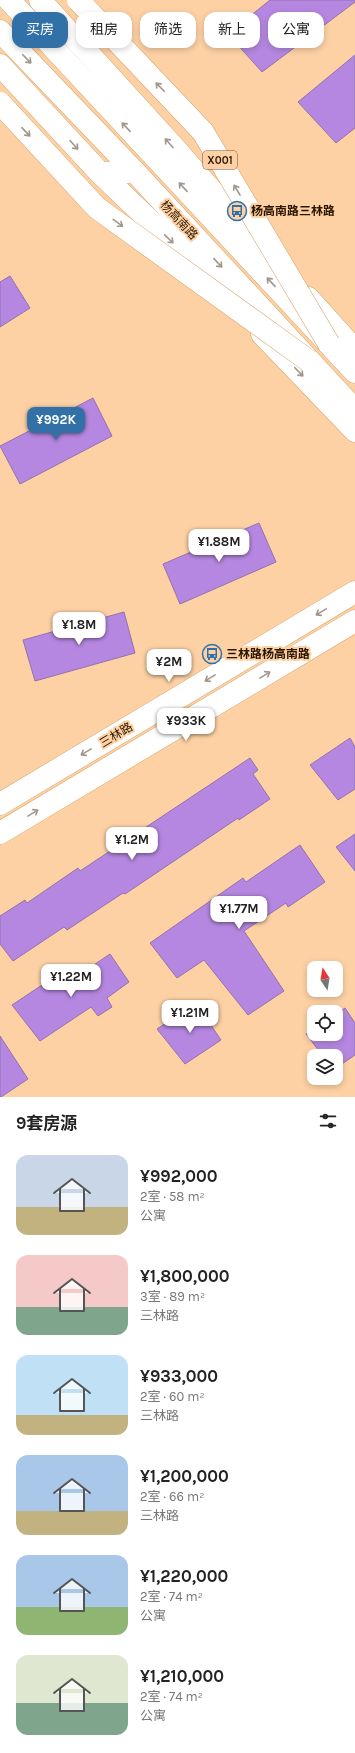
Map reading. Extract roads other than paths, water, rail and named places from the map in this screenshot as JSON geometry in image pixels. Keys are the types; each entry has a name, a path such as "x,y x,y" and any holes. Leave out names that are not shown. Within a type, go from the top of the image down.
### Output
{"main road":[{"name":"杨高南路","path":"9,0 355,372"},
{"name":"X001","path":"40,0 355,350"},
{"name":"X001","path":"78,0 203,132 329,344"},
{"name":"杨高南路","path":"0,31 135,172 355,410"},
{"name":"杨高南路","path":"0,66 100,174 192,261 355,431"},
{"path":"0,103 96,208 309,361"},
{"path":"100,174 135,172"},
{"name":"三林路","path":"0,804 355,592"},
{"name":"三林路","path":"0,833 355,621"}],"place":[{"name":"杨高南路三林路","path":"237,211"},
{"name":"三林路杨高南路","path":"212,654"}]}
